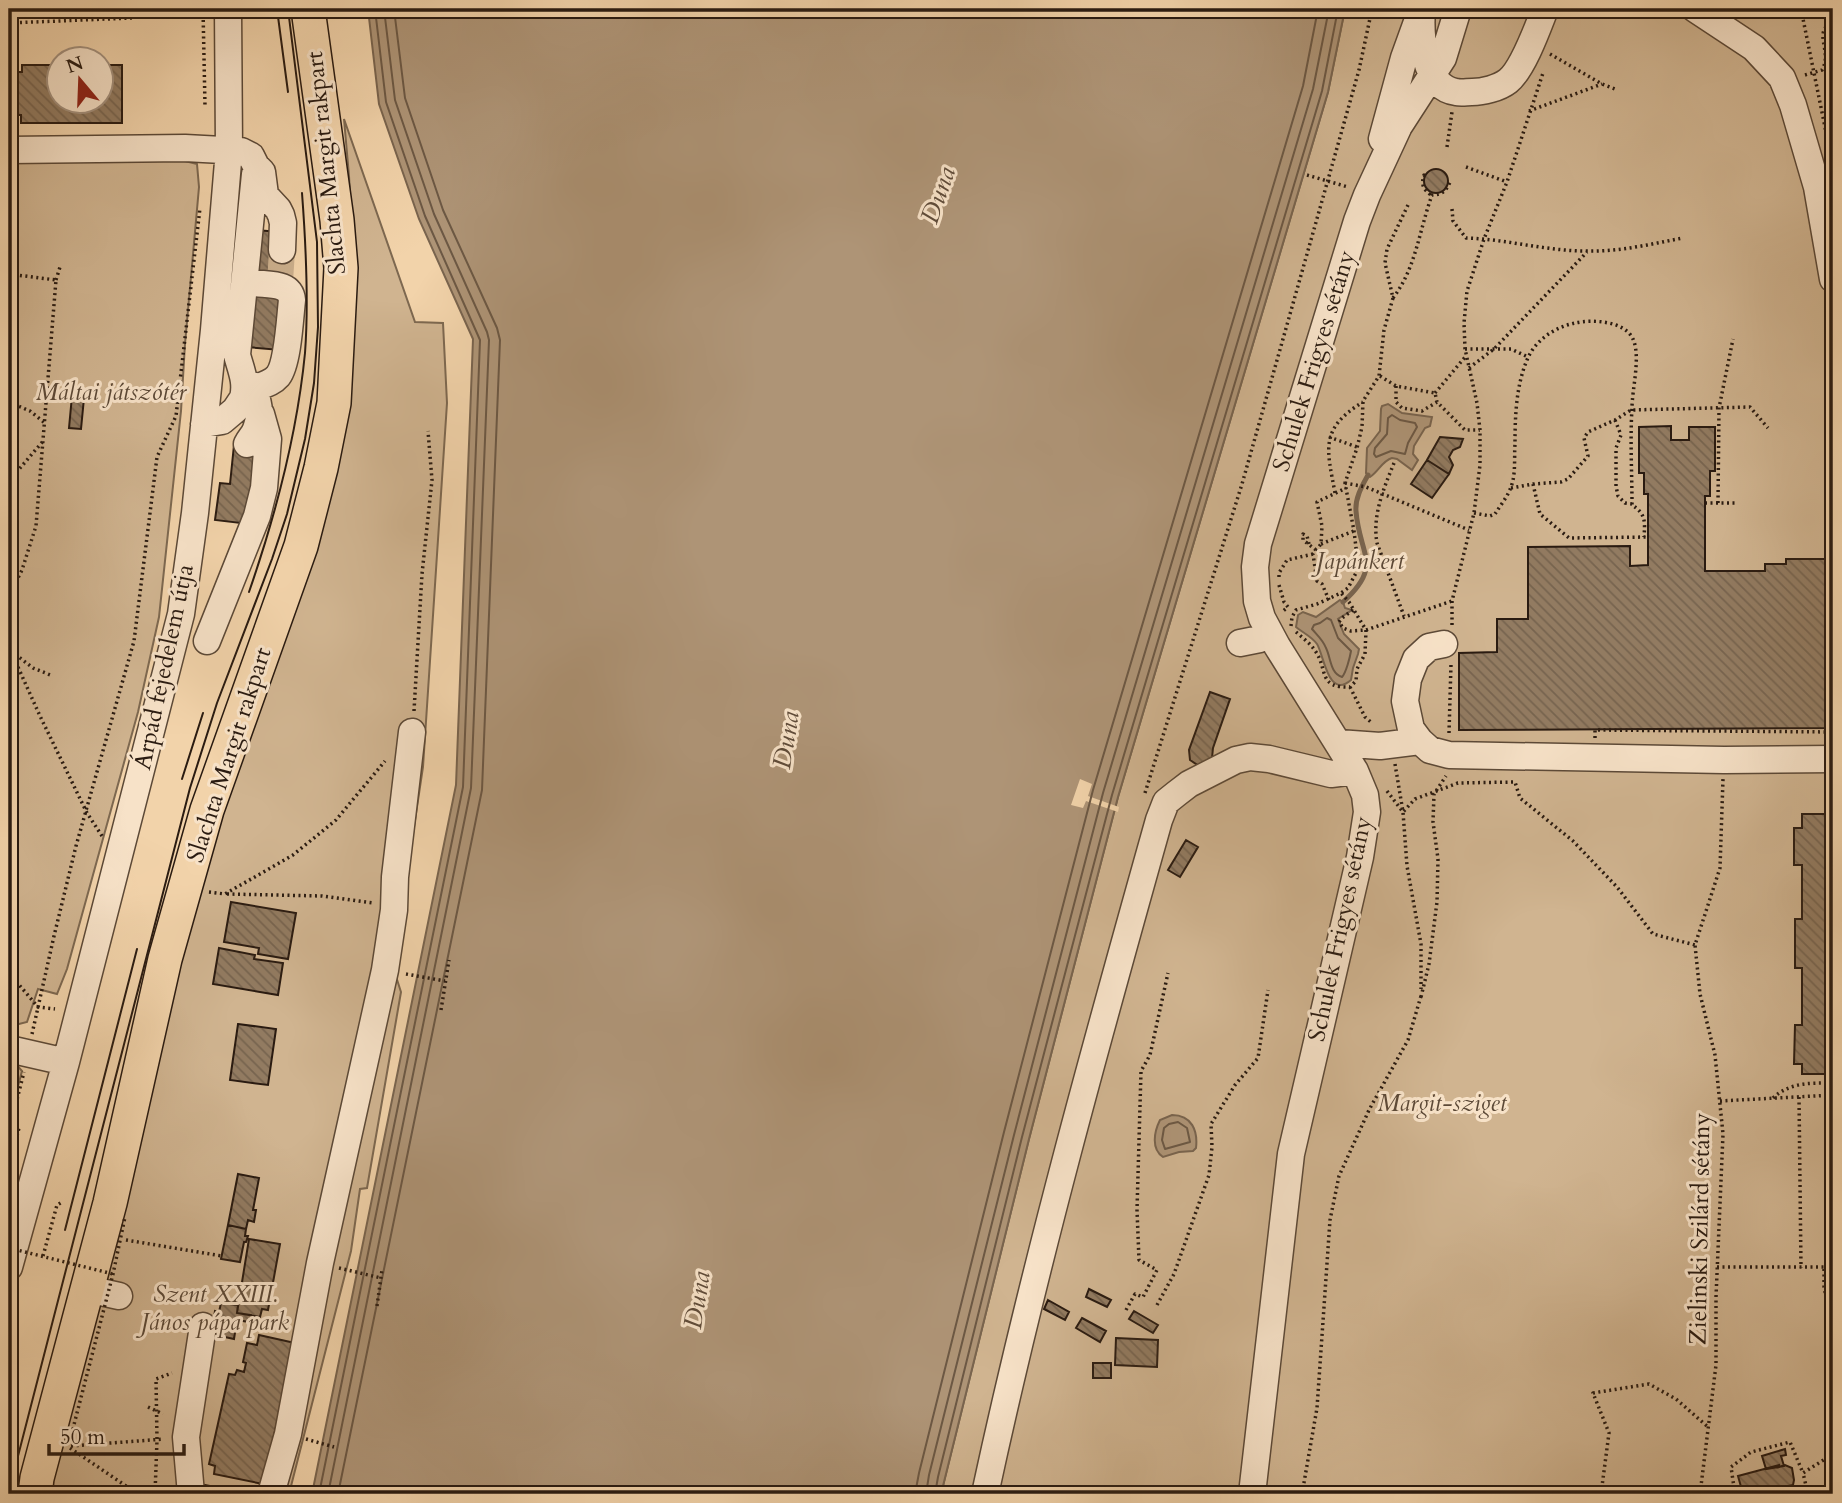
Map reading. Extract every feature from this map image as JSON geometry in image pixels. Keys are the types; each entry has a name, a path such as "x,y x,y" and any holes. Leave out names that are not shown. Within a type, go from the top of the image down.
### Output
{"main road":[{"name":"Slachta Margit rakpart","path":"35,1494 37,1478 106,1286 110,1203 165,959 211,799 301,546 334,403 341,268 308,9"}],"street":[{"name":"Árpád fejedelem útja","path":"9,1267 66,1062 181,614 215,330 229,150 228,9"},
{"path":"1422,9 1420,29 1423,48 1433,76 1443,87 1454,92 1482,92 1507,82 1532,43 1545,9"},
{"name":"Schulek Frigyes sétány","path":"1252,1494 1291,1154 1363,844 1367,812 1365,795 1355,771 1269,634 1257,601 1255,567 1258,544 1357,221 1356,191 1422,9"},
{"name":"Schulek Frigyes sétány","path":"1356,191 1433,76 1443,58 1458,9"},
{"path":"1695,9 1754,48 1782,78 1793,105 1817,187 1833,279"},
{"path":"9,150 185,148 247,153 262,172 265,195 278,209 283,223 282,250"},
{"path":"247,444 256,433 258,392 255,348 259,295 246,281 256,166"},
{"path":"207,641 257,516 264,488 268,439 258,392 270,369 274,353 279,284 246,281"},
{"path":"204,424 222,421 258,392"},
{"path":"1240,643 1260,639 1269,634"},
{"path":"1449,641 1429,647 1416,659 1408,679 1405,701 1408,720 1411,729 1430,750 1449,755 1724,760 1833,759"},
{"path":"271,1494 288,1434 320,1263 385,970 394,910 395,877 412,732"},
{"path":"1338,743 1392,745 1420,741"},
{"path":"985,1494 1036,1271 1094,1052 1166,802 1189,784 1236,760 1250,757 1331,774 1355,771"},
{"path":"19,1051 66,1062"},
{"path":"191,1494 186,1437 203,1326"}],"path":[{"path":"203,9 205,106"},
{"path":"1142,803 1242,484 1359,70 1372,9"},
{"path":"1801,9 1828,143"},
{"path":"1782,78 1822,70 1825,64 1822,31 1825,26 1833,24 1829,9"},
{"path":"9,23 132,18"},
{"path":"1554,43 1550,54 1615,89"},
{"path":"1421,997 1429,964 1437,902 1438,859 1433,822 1434,794 1447,774 1449,755 1449,641 1452,601 1474,513 1480,465 1477,403 1465,349 1467,291 1546,65"},
{"path":"1529,111 1602,84"},
{"path":"1447,147 1454,92"},
{"path":"1466,167 1507,182"},
{"path":"1307,175 1356,191"},
{"path":"1425,176 1422,185 1432,195 1446,191 1448,182"},
{"path":"1335,493 1328,453 1329,437 1334,427 1351,409 1363,401 1380,376 1384,330 1393,298 1403,285 1432,195"},
{"path":"1393,298 1385,263 1387,249 1408,205"},
{"path":"9,1131 19,1051 38,1007 76,846 134,641 157,457 176,416 200,209"},
{"path":"1452,209 1453,221 1466,238 1588,251 1636,247 1684,238"},
{"path":"1469,368 1494,349 1588,251"},
{"path":"9,596 22,570 36,526 56,280 60,267"},
{"path":"9,274 56,280"},
{"path":"1474,513 1490,516 1495,514 1511,488 1514,477 1515,422 1522,375 1528,357 1547,334 1563,325 1583,321 1602,321 1625,330 1633,338 1636,353 1632,410 1632,505"},
{"path":"1718,503 1719,408 1733,340"},
{"path":"1465,349 1511,349 1528,357"},
{"path":"1435,393 1466,356"},
{"path":"1380,376 1396,386 1435,393"},
{"path":"1396,386 1396,402 1402,408 1422,411 1437,402"},
{"path":"1435,393 1437,402 1465,430 1480,430"},
{"path":"1283,596 1288,607 1296,610 1329,600 1342,595 1357,571 1354,531 1345,485 1362,427 1363,401"},
{"path":"9,402 30,411 45,423"},
{"path":"1511,488 1568,479 1588,456 1584,438 1588,432 1632,410 1751,407 1768,428"},
{"path":"1533,484 1540,514 1569,538 1646,537 1645,520 1640,510 1625,503 1618,496 1616,448 1621,435 1615,419"},
{"path":"412,732 422,574 432,480 428,431"},
{"path":"1329,437 1357,447"},
{"path":"9,481 44,440"},
{"path":"1394,463 1382,494 1376,520 1377,543 1404,616"},
{"path":"1321,544 1322,526 1317,502 1345,485 1366,487 1469,530"},
{"path":"1704,503 1738,503"},
{"path":"1279,573 1287,559 1315,552 1321,544 1354,531"},
{"path":"1309,544 1315,552 1317,581 1322,584 1329,600"},
{"path":"1296,610 1290,625 1317,653 1330,684 1350,687 1356,681 1357,670 1365,654 1366,630 1342,595"},
{"path":"1353,610 1339,622 1343,628 1352,631 1366,630 1452,601"},
{"path":"9,648 87,813 106,843"},
{"path":"9,648 33,668 54,676"},
{"path":"1350,687 1365,717"},
{"path":"1595,758 1595,730 1833,732"},
{"name":"Schulek Frigyes sétány","path":"1301,1494 1317,1408 1330,1220 1339,1175 1369,1110 1408,1040 1421,997 1421,944 1392,745"},
{"path":"225,894 293,855 336,820 387,759"},
{"name":"Zielinski Szilárd sétány","path":"1700,1494 1716,1364 1723,1134 1714,1055 1700,994 1695,945 1720,868 1724,760"},
{"path":"1403,812 1415,799 1458,783 1515,782 1520,798 1573,841 1617,887 1653,934 1695,945"},
{"path":"202,891 322,896 366,901 394,910"},
{"path":"441,1010 449,960"},
{"path":"385,970 445,981"},
{"path":"1126,1310 1135,1294 1143,1297 1157,1270 1139,1260 1137,1210 1141,1071 1150,1055 1168,973"},
{"path":"9,974 38,1007 55,1009"},
{"path":"1157,1305 1174,1273 1209,1175 1211,1124 1235,1085 1258,1058 1268,990"},
{"path":"1773,1098 1788,1087 1833,1083"},
{"path":"1720,1101 1833,1095"},
{"path":"1799,1097 1801,1268"},
{"path":"9,1168 19,1128 10,1117"},
{"path":"43,1256 57,1205 62,1202"},
{"path":"70,1440 125,1217"},
{"path":"117,1239 222,1256"},
{"path":"9,1248 43,1256 106,1286"},
{"path":"320,1263 381,1278"},
{"path":"1717,1266 1833,1267"},
{"path":"1824,1268 1824,1287 1833,1329"},
{"path":"377,1306 382,1270"},
{"path":"155,1494 156,1379 172,1373"},
{"path":"1601,1494 1609,1433 1593,1393 1649,1384 1676,1399 1708,1427"},
{"path":"148,1407 163,1414"},
{"path":"144,1494 129,1488 69,1446 157,1440"},
{"path":"1735,1494 1731,1467 1751,1452 1790,1442 1803,1473 1808,1494"},
{"path":"1803,1473 1833,1454"},
{"path":"129,1488 129,1494"}],"green space":[{"name":"Margit-sziget","path":"1345,9 1833,9 1833,1494 941,1494 1118,797 1328,92"},
{"name":"Szent XXIII. János pápa park","path":"344,119 415,322 443,323 447,403 423,767 393,967 401,992 367,1188 360,1189 351,1251 289,1494 51,1494 59,1443 199,840 323,526 350,375 355,279"},
{"name":"Máltai játszótér","path":"177,159 197,164 199,187 181,411 159,617 138,712 67,969 57,994 38,989 27,1022 9,1024 9,163"},
{"path":"9,1062 15,1063 22,1071 9,1120"}],"water":[{"name":"Duna","path":"368,9 1345,9 1328,92 1118,797 941,1494 312,1494 456,785 473,339 419,219 379,104"},
{"path":"1388,404 1402,413 1432,417 1430,426 1425,428 1414,446 1413,454 1418,460 1412,470 1392,458 1370,477 1366,473 1367,448 1380,431 1382,406"},
{"path":"1340,600 1345,608 1352,610 1338,619 1344,634 1359,649 1351,680 1343,685 1337,684 1328,674 1317,644 1296,627 1298,615 1303,612 1316,617"},
{"path":"1172,1115 1184,1118 1192,1125 1196,1148 1193,1151 1163,1157 1155,1145 1156,1130 1160,1120"}],"pier":[{"path":"1080,779 1092,784 1088,796 1119,807 1118,812 1086,801 1083,808 1071,805"}],"building":[{"path":"22,65 46,65 46,116 116,116 116,65 122,65 122,123 21,123 21,115 14,115 15,72 22,72"},
{"path":"1436,169 1445,172 1448,181 1445,190 1436,193 1427,190 1424,181 1427,172"},
{"path":"256,230 279,232 290,251 286,283 251,280"},
{"path":"241,279 286,283 280,350 235,346"},
{"path":"72,396 84,398 81,429 69,428"},
{"path":"1671,426 1671,440 1689,440 1689,427 1715,427 1715,471 1710,471 1710,496 1705,496 1705,571 1765,571 1765,564 1786,564 1786,559 1833,559 1833,728 1459,730 1459,653 1497,652 1497,619 1528,619 1528,547 1630,546 1630,566 1648,565 1648,494 1644,494 1644,473 1639,473 1639,427"},
{"path":"1440,437 1463,439 1460,447 1453,450 1449,457 1453,465 1449,474 1427,460"},
{"path":"234,445 258,448 249,524 215,520 220,483 230,484"},
{"path":"1427,460 1449,474 1432,498 1411,484"},
{"path":"1210,692 1230,699 1212,758 1199,766 1190,760 1189,750"},
{"path":"1802,814 1833,814 1833,1074 1802,1074 1802,1064 1794,1064 1795,1025 1802,1025 1802,968 1795,968 1795,919 1802,919 1802,865 1794,865 1794,828 1802,828"},
{"path":"1186,840 1198,847 1180,877 1168,870"},
{"path":"231,902 296,913 288,959 258,954 259,948 224,942"},
{"path":"219,948 255,955 254,959 283,963 278,995 213,984"},
{"path":"238,1024 276,1029 268,1085 230,1080"},
{"path":"238,1174 259,1178 253,1210 256,1210 254,1222 248,1220 246,1229 228,1225"},
{"path":"228,1225 246,1229 245,1236 248,1236 240,1262 221,1259"},
{"path":"249,1239 280,1244 268,1310 262,1309 260,1317 237,1313"},
{"path":"1089,1289 1111,1300 1107,1307 1086,1297"},
{"path":"1048,1300 1069,1312 1065,1320 1044,1309"},
{"path":"221,1303 238,1305 237,1313 251,1315 249,1322 237,1320 234,1339 211,1334 215,1311 219,1312"},
{"path":"1134,1311 1158,1325 1153,1333 1129,1319"},
{"path":"1082,1318 1106,1331 1100,1342 1076,1328"},
{"path":"259,1335 295,1343 263,1484 214,1474 215,1466 209,1464 229,1374 235,1375 237,1370 244,1372 247,1343 257,1345"},
{"path":"1116,1338 1158,1340 1157,1367 1115,1365"},
{"path":"1093,1363 1111,1363 1111,1378 1093,1378"},
{"path":"1785,1449 1786,1455 1781,1456 1784,1466 1766,1469 1762,1456"},
{"path":"1779,1465 1792,1468 1793,1485 1765,1494 1743,1494 1738,1476"},
{"path":"205,1485 215,1487 214,1494 203,1494"}],"waterway":[{"path":"1343,602 1363,578 1366,569 1356,506 1359,492 1368,475"}],"tunnel":[{"path":"280,282 282,250"}],"tram line":[{"path":"277,9 288,92"},
{"path":"9,1491 190,788 217,703 287,514 305,439 314,383 318,327 317,242 288,9"},
{"path":"249,592 284,474 301,384 307,293 302,193"},
{"path":"182,779 203,713"},
{"path":"65,1230 137,949"}],"park label":[{"name":"Japánkert","path":"1360,561"}]}
